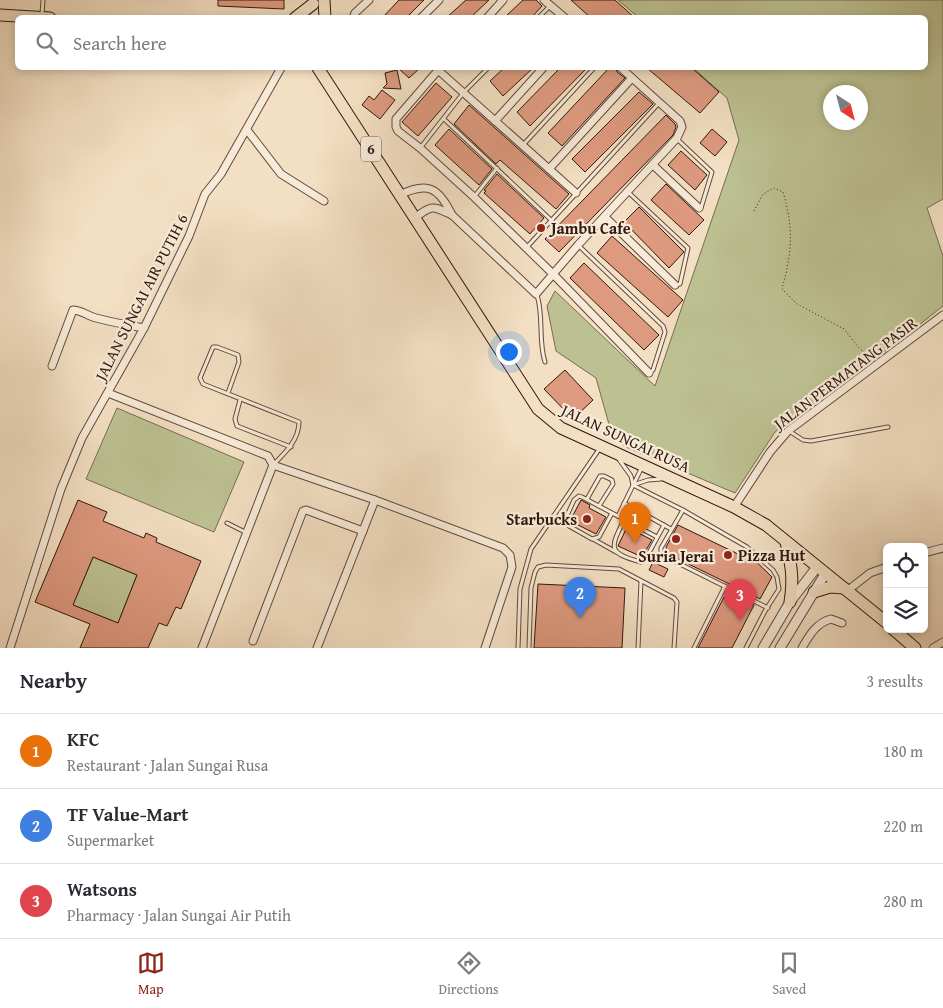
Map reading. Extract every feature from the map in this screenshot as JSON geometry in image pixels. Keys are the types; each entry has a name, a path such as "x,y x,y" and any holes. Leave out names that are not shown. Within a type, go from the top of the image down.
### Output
{"main road":[{"path":"299,15 318,2 323,15"},
{"path":"0,15 15,16"},
{"name":"JALAN SUNGAI RUSA","path":"319,70 538,410 561,428 734,506 766,525 883,621"},
{"path":"326,70 326,80"},
{"path":"786,542 793,572 790,602"},
{"path":"814,592 830,588 845,590"},
{"path":"898,633 915,648"}],"street":[{"path":"354,15 369,0"},
{"path":"423,15 439,0"},
{"path":"490,15 503,0"},
{"path":"544,0 562,15"},
{"name":"JALAN SUNGAI AIR PUTIH 6","path":"280,70 222,174 205,194 189,236 144,328 108,393 268,456 273,465 500,546 510,555 512,567 485,648"},
{"path":"437,70 396,119 398,131 420,148 474,197 553,274 649,373"},
{"path":"441,70 576,193"},
{"path":"495,121 541,70"},
{"path":"400,194 420,187 436,191 452,214 536,294 578,245 677,138 682,124 680,121 624,70"},
{"path":"549,169 632,78"},
{"path":"247,130 281,174 324,201"},
{"path":"652,165 699,208"},
{"path":"415,218 431,207 437,207 452,214"},
{"path":"605,217 675,285"},
{"path":"52,366 70,313 73,310 92,317 144,328"},
{"name":"JALAN PERMATANG PASIR","path":"734,506 770,452 788,431 943,315"},
{"path":"10,648 61,489 82,438 108,393"},
{"path":"202,648 273,465"},
{"path":"317,648 375,500"},
{"path":"253,641 303,512 306,510 362,531"},
{"path":"928,552 943,548"},
{"path":"845,590 870,573 883,568"},
{"path":"780,648 814,592 821,570"},
{"path":"763,648 790,602 821,570"},
{"path":"802,648 820,624 831,620 842,623"},
{"path":"933,648 943,642"}],"lane":[{"path":"42,15 43,0"},
{"path":"541,15 550,5"},
{"path":"420,148 464,92 486,70"},
{"path":"523,145 592,70"},
{"path":"526,248 660,102"},
{"path":"444,119 551,220"},
{"path":"677,138 712,172 702,207 699,208"},
{"path":"474,197 498,168"},
{"path":"628,192 688,248 680,284 675,285"},
{"path":"578,245 664,326 666,332 653,370 649,373"},
{"path":"536,294 540,309 542,351 545,362"},
{"path":"228,394 239,357 238,355 213,347 200,380 203,384 240,400 297,420 299,428 291,447 273,465"},
{"path":"240,400 235,419 237,426 291,447"},
{"path":"788,431 803,440 811,441 888,427"},
{"path":"518,648 520,589 531,549 606,448 630,474 633,485 683,510 747,547 773,570 777,577 779,589 746,648"},
{"path":"618,516 643,464"},
{"path":"587,499 600,476 612,480 612,484 600,506"},
{"path":"633,485 648,480 671,477"},
{"path":"657,537 582,497 576,498 565,518 569,526 617,552 641,562 644,560 664,525"},
{"path":"624,503 671,529"},
{"path":"683,510 661,548 661,553 768,608"},
{"path":"592,539 599,537 612,513"},
{"path":"617,552 613,544 624,520"},
{"path":"227,523 247,533"},
{"path":"529,648 531,588 534,572 538,567 546,565 619,569 676,600 674,648"},
{"path":"638,648 641,581"},
{"path":"694,648 725,586"}],"path":[{"path":"754,211 763,194 774,188 783,192 792,242 782,289 797,304 844,329 859,348 878,365"}],"green space":[{"path":"618,0 943,0 943,199 927,208 943,256 943,306 899,341 775,432 735,493 626,447 612,435 596,378 556,351 547,306 555,291 655,386 739,140 727,98 695,70 928,70 928,15 636,15"},
{"path":"117,408 244,462 214,532 86,479"},
{"path":"93,557 137,575 118,623 73,605"}],"building":[{"path":"218,0 284,0 284,9 218,6"},
{"path":"399,0 424,0 409,15 385,15"},
{"path":"466,0 489,0 473,15 449,15"},
{"path":"523,0 536,0 542,6 534,15 507,15"},
{"path":"571,0 615,0 632,15 588,15"},
{"path":"397,70 401,89 383,88 387,84 385,73"},
{"path":"400,70 418,70 409,78"},
{"path":"502,70 531,70 503,96 490,81"},
{"path":"558,70 585,70 530,126 517,112"},
{"path":"607,70 616,70 625,78 562,146 548,133"},
{"path":"649,70 694,70 719,92 700,113"},
{"path":"436,83 452,97 418,136 402,122"},
{"path":"382,90 395,100 380,119 362,105 369,96 374,100"},
{"path":"639,92 653,104 585,172 572,159"},
{"path":"469,105 569,194 556,209 500,160 496,164 454,124"},
{"path":"666,115 675,124 676,127 673,135 559,252 545,239"},
{"path":"449,129 492,169 479,185 435,145"},
{"path":"712,129 727,142 715,156 700,143"},
{"path":"681,151 707,175 695,190 668,165"},
{"path":"497,174 544,218 530,234 484,193 486,191 484,190"},
{"path":"666,184 704,220 689,235 651,200"},
{"path":"639,207 684,252 669,268 624,222"},
{"path":"612,236 683,300 668,317 597,253"},
{"path":"584,263 659,335 644,350 570,278"},
{"path":"565,370 593,400 573,419 544,389"},
{"path":"78,500 107,512 103,521 144,538 146,533 157,538 156,542 201,561 181,609 176,607 167,626 159,623 148,648 80,648 90,624 35,602","holes":["93,557 137,575 118,623 73,605"]},
{"name":"Starbucks","path":"581,500 590,505 589,508 606,517 596,534 570,521"},
{"path":"678,525 738,554 742,548 772,577 760,599 668,554 666,547"},
{"path":"627,527 652,540 642,557 618,546"},
{"path":"653,562 668,569 664,577 649,570"},
{"path":"538,584 625,588 622,648 534,648"},
{"path":"730,593 754,605 732,648 698,648 725,595"}],"place":[{"name":"Jambu Cafe","path":"541,228"},
{"name":"Starbucks","path":"587,519"},
{"name":"Suria Jerai","path":"676,539"},
{"name":"KFC","path":"635,543"},
{"name":"Pizza Hut","path":"728,555"},
{"name":"TF Value-Mart","path":"580,618"},
{"name":"Watsons","path":"740,620"}]}
